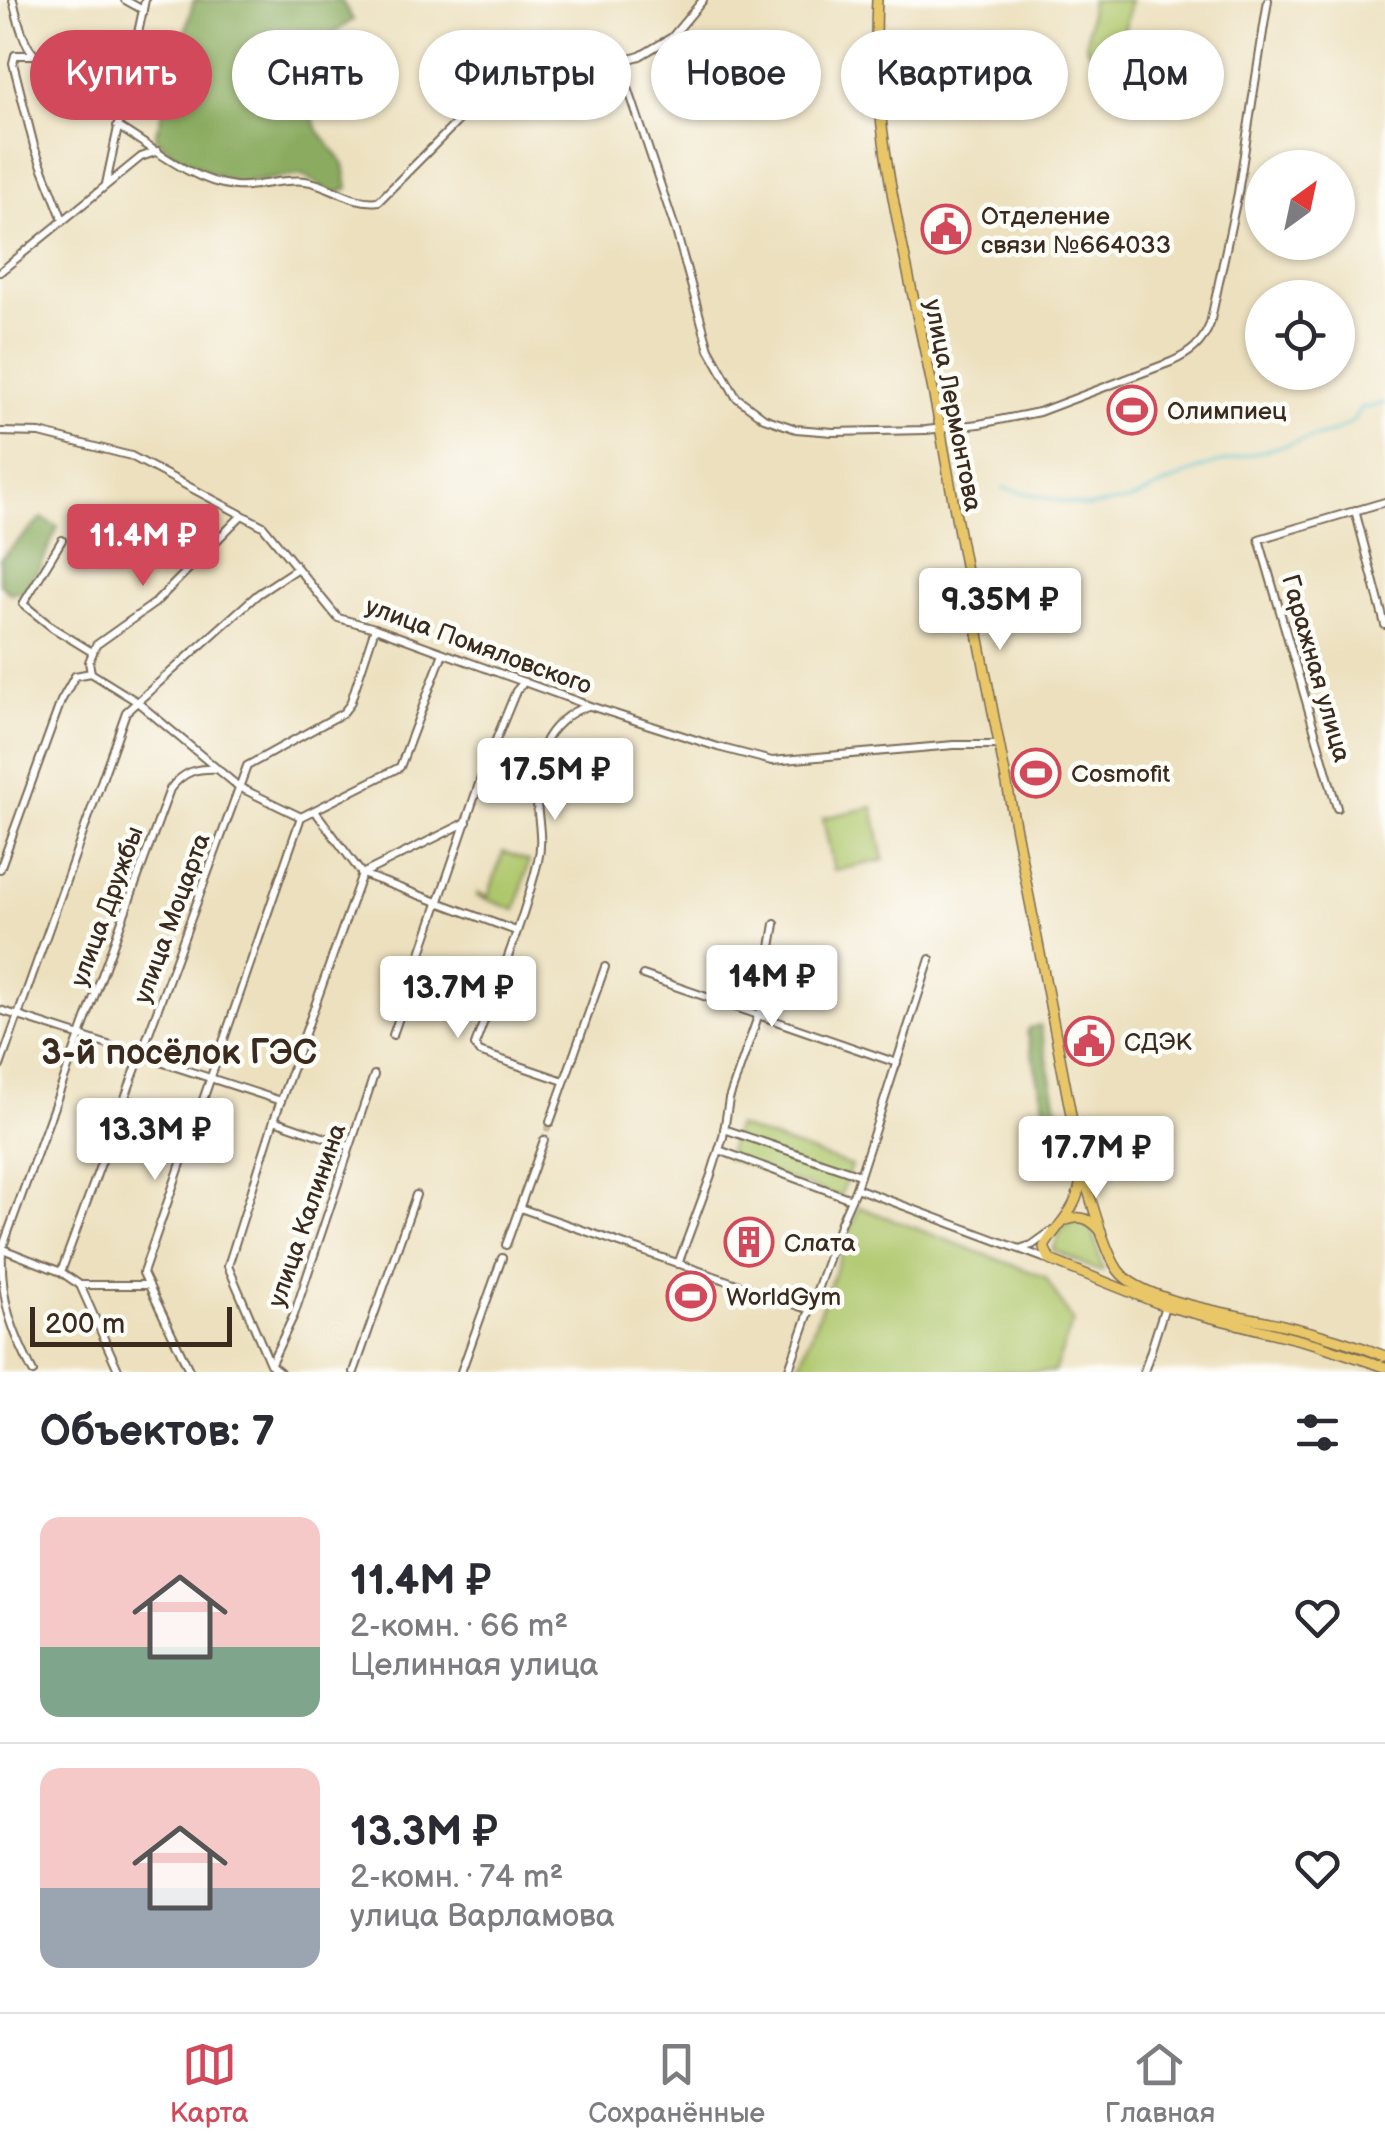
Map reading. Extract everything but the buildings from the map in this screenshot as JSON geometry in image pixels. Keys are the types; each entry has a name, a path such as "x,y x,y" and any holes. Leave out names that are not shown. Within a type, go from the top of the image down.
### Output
{"main road":[{"name":"улица Лермонтова","path":"877,0 876,62 902,255 940,429 1081,1169 1108,1247 1117,1269 1137,1286 1178,1301 1329,1336 1385,1356"},
{"name":"улица Лермонтова","path":"1061,1224 1080,1196 1081,1169"},
{"path":"1092,1277 1109,1274 1108,1247 1101,1232 1087,1218 1079,1216 1061,1224 1044,1247 1050,1260 1092,1277 1165,1306 1336,1349 1385,1366"}],"street":[{"path":"13,0 30,49"},
{"path":"125,0 143,10"},
{"path":"138,30 145,0"},
{"path":"631,60 672,37 703,0"},
{"path":"631,97 709,348 736,397 764,418 796,429 940,429 1040,412 1180,358 1202,342 1210,324 1238,193 1268,0"},
{"path":"30,55 15,55 13,62 34,146 63,220"},
{"path":"106,185 117,120"},
{"path":"116,126 200,175 235,186 302,180 343,197 370,202 379,201 460,120"},
{"path":"0,272 141,156 159,151"},
{"name":"улица Помяловского","path":"0,432 40,433 131,456 263,526 334,616 718,748 772,761 954,745 1000,746"},
{"path":"1385,502 1355,510 1385,625"},
{"name":"Гаражная улица","path":"1338,808 1259,539 1355,510"},
{"path":"90,673 92,652 101,640 155,603 242,515"},
{"path":"62,540 23,604 92,652"},
{"path":"0,1066 126,712 258,594 296,569"},
{"name":"улица Моцарта","path":"61,1272 247,766 343,714 350,704 375,628"},
{"path":"0,869 61,700 76,676 90,673 136,701 239,787 301,817 400,767 443,653"},
{"path":"393,1035 509,707 524,682"},
{"path":"564,1081 476,1049 539,858 535,798 539,755 552,730 570,714 590,706"},
{"name":"улица Дружбы","path":"32,1372 8,1320 0,1276 1,1248 170,789 179,777 194,769 218,769"},
{"path":"315,812 362,874 516,931"},
{"path":"190,1372 144,1269 301,817"},
{"path":"280,1372 270,1364 228,1266 274,1120 362,874 467,822"},
{"path":"678,1264 719,1150 725,1113 769,985 775,924"},
{"path":"788,1372 808,1309 856,1188 930,959"},
{"path":"550,1122 605,968"},
{"path":"643,975 897,1062"},
{"path":"0,1010 281,1101"},
{"name":"улица Калинина","path":"270,1364 294,1314 374,1076"},
{"path":"274,1120 349,1146"},
{"path":"724,1129 860,1175"},
{"path":"506,1245 544,1140"},
{"path":"719,1150 851,1199"},
{"path":"856,1188 1050,1260"},
{"path":"354,1372 416,1195"},
{"path":"520,1208 808,1309"},
{"path":"1011,1246 1032,1245 1061,1224"},
{"path":"1,1248 61,1272 80,1286 119,1372"},
{"path":"461,1372 502,1258"},
{"path":"80,1286 149,1286"},
{"path":"1144,1372 1165,1306"}],"green space":[{"path":"194,0 341,0 353,20 338,30 232,30 232,120 314,120 344,164 348,188 335,194 302,175 251,182 226,180 175,155 155,137 160,120 212,120 212,30 185,30"},
{"path":"1091,0 1130,0 1124,30 1088,30 1086,47"},
{"path":"42,518 58,527 25,592 10,593 0,584 0,559"},
{"path":"873,807 884,860 834,871 823,818"},
{"path":"503,852 529,861 516,910 477,896 478,893 488,897"},
{"path":"1040,1025 1064,1139 1057,1146 1053,1143 1027,1032"},
{"path":"736,1126 851,1166 840,1197 726,1158"},
{"path":"859,1207 1045,1277 1073,1322 1054,1372 797,1372"},
{"path":"1077,1220 1092,1229 1103,1270 1053,1250 1061,1230"}],"waterway":[{"path":"1003,488 1087,507 1131,500 1203,467 1334,432 1352,422 1361,407 1385,403"}],"tunnel":[{"path":"544,1140 550,1122"}],"place":[{"name":"Отделение связи №664033","path":"946,229"},
{"name":"Олимпиец","path":"1132,410"},
{"name":"Cosmofit","path":"1036,773"},
{"name":"СДЭК","path":"1089,1041"},
{"name":"Слата","path":"749,1242"},
{"name":"WorldGym","path":"691,1296"}],"district":[{"name":"3-й посёлок ГЭС","path":"179,1052"}]}
